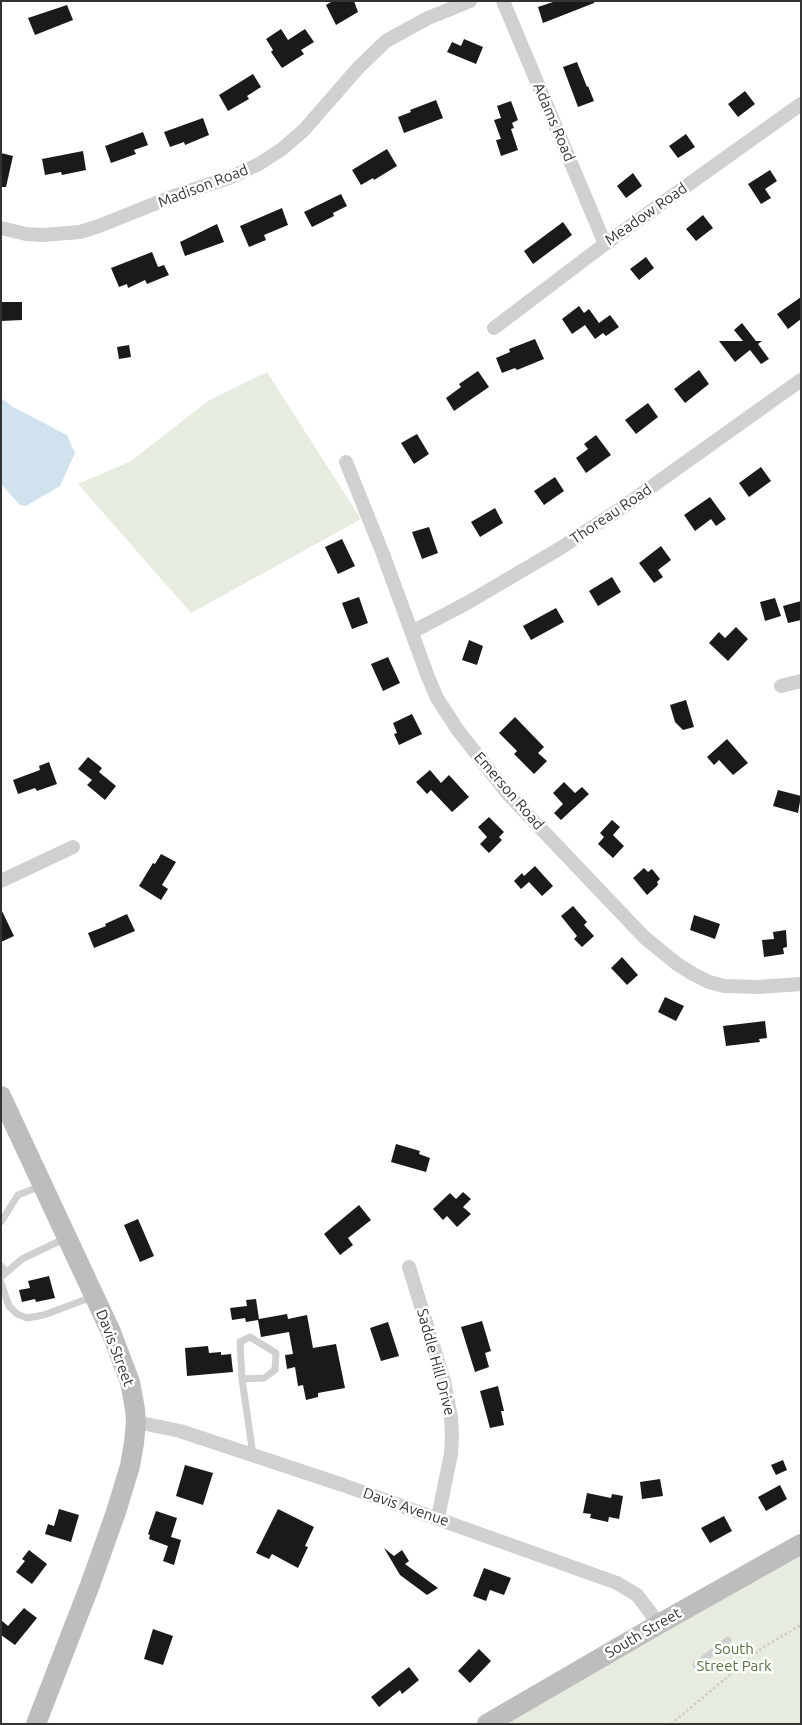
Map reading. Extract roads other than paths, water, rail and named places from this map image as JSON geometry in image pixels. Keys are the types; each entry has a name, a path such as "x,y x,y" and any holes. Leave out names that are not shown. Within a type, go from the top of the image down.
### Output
{"street":[{"name":"Madison Road","path":"1,228 26,234 44,235 80,232 100,226 174,196 229,178 259,164 282,149 304,130 358,68 386,41 428,18 470,1"},
{"name":"Adams Road","path":"503,1 605,244"},
{"name":"Meadow Road","path":"494,328 605,244 801,104"},
{"name":"Thoreau Road","path":"412,632 559,549 623,507 801,380"},
{"name":"Emerson Road","path":"346,462 437,698 480,761 507,793 644,937 677,964 709,982 724,986 757,987 801,984"},
{"path":"781,686 801,681"},
{"path":"1,881 73,848"},
{"name":"Davis Street","path":"1,1096 95,1296 125,1366 133,1395 136,1422 133,1450 124,1490 90,1585 36,1724"},
{"name":"Saddle Hill Drive","path":"409,1267 444,1381 451,1417 451,1454 438,1518"},
{"name":"Davis Avenue","path":"136,1422 180,1432 253,1455 438,1518 617,1583 636,1595 659,1624"},
{"name":"South Street","path":"486,1724 801,1544"}],"lane":[{"path":"1,1222 18,1194 43,1186"},
{"path":"3,1272 22,1259 67,1237"},
{"path":"1,1283 9,1306 17,1314 27,1318 44,1315 95,1296"},
{"path":"242,1379 264,1378 275,1370 276,1353 250,1337 240,1342 242,1379 253,1455"},
{"path":"696,1665 728,1640"}],"water":[{"path":"1,398 13,407 67,435 75,453 60,486 26,506 20,505 1,484"}],"park label":[{"name":"South Street Park","path":"734,1658"}]}
